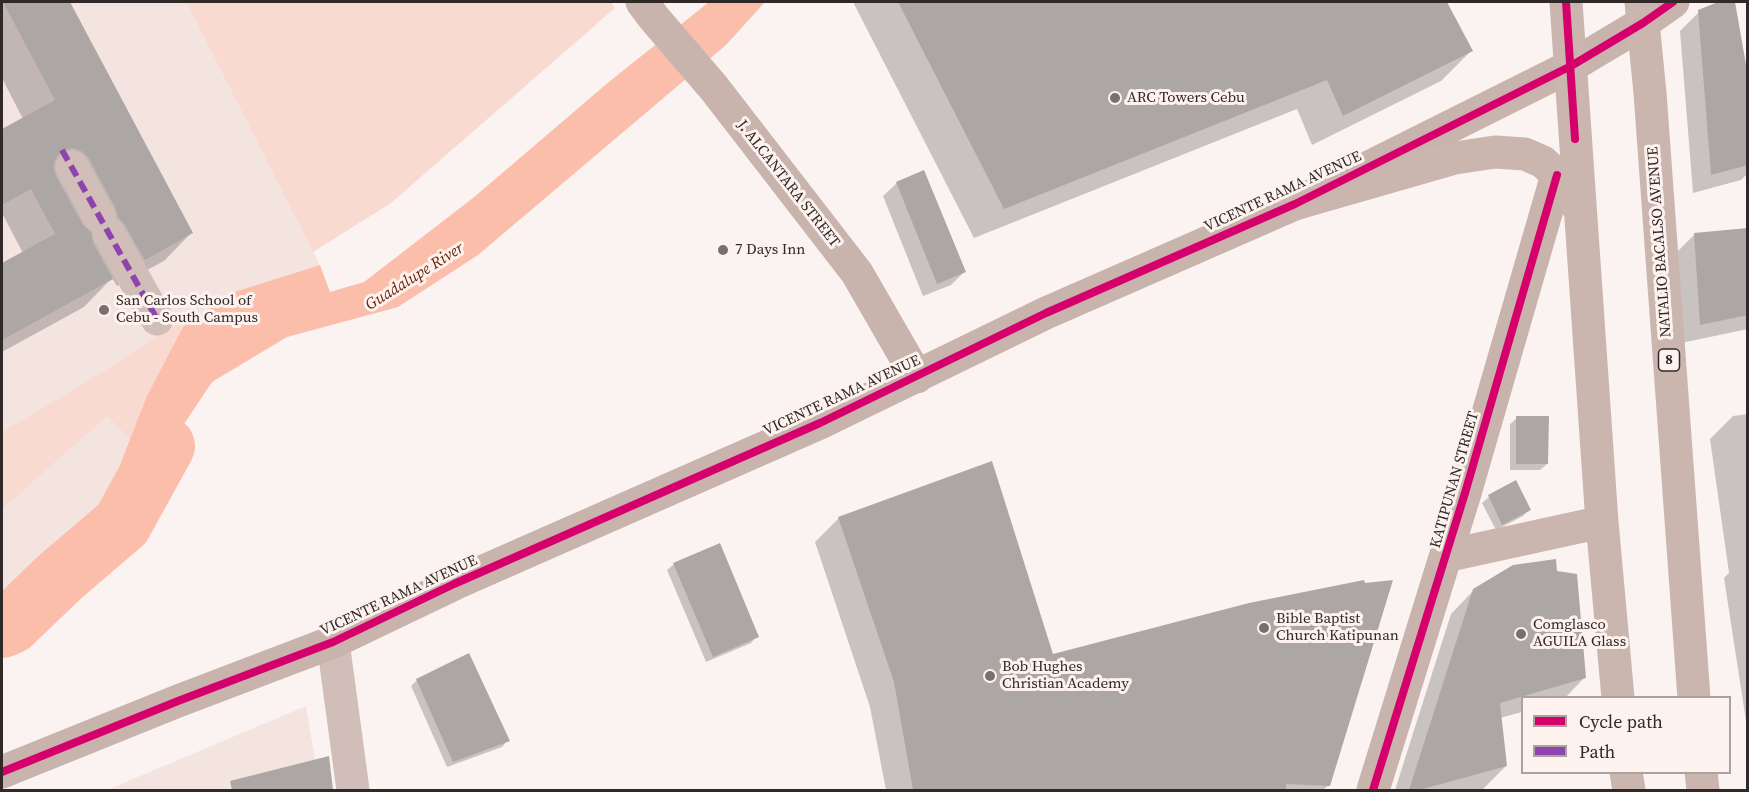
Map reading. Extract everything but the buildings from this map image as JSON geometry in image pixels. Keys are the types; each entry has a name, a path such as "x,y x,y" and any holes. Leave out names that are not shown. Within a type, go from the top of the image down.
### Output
{"main road":[{"path":"1566,2 1602,522 1618,696"},
{"name":"VICENTE RAMA AVENUE","path":"2,772 333,642 454,584 820,423 1046,313 1295,204 1571,66 1642,12 1673,2"},
{"name":"J. ALCANTARA STREET","path":"648,10 714,88 857,273 917,377"},
{"name":"NATALIO BACALSO AVENUE","path":"1642,12 1694,696"},
{"path":"1295,204 1455,158 1478,153 1504,152 1525,154 1543,162 1568,189 1580,211"},
{"name":"KATIPUNAN STREET","path":"1373,790 1446,556 1557,175"},
{"path":"1446,556 1602,522"},
{"path":"1626,774 1629,790"},
{"path":"1701,774 1703,790"}],"street":[{"path":"72,167 157,319"},
{"path":"333,642 353,790"}],"shaded area":[{"name":"San Carlos School of Cebu - South Campus","path":"2,2 186,2 320,265 231,293 146,398 104,506 28,583 2,598"},
{"path":"186,2 611,2 615,8 391,203 313,252"},
{"path":"179,323 183,327 146,398 130,439 107,416 2,509 2,432"},
{"path":"306,706 320,790 107,790"}],"water":[{"path":"709,2 765,2 726,45 478,255 398,307 287,337 212,382 170,445 128,516 12,625 2,630 2,598 28,583 104,506 146,398 183,327 231,293 320,265 330,292 364,282 473,198 610,81"}],"waterway":[{"name":"Guadalupe River","path":"2,628 11,624 60,577 122,524 165,446"}],"marked path":[{"path":"62,150 157,319"}],"cycle path":[{"path":"1566,2 1575,139"},
{"path":"2,772 333,642 454,584 820,423 1046,313 1295,204 1571,66 1643,23 1673,2"},
{"path":"1373,790 1465,493 1557,175"}],"place":[{"name":"ARC Towers Cebu","path":"1115,98"},
{"name":"7 Days Inn","path":"723,250"},
{"name":"San Carlos School of Cebu - South Campus","path":"104,310"},
{"name":"Bible Baptist Church Katipunan","path":"1264,628"},
{"name":"Comglasco AGUILA Glass","path":"1521,634"},
{"name":"Bob Hughes Christian Academy","path":"990,676"}]}
